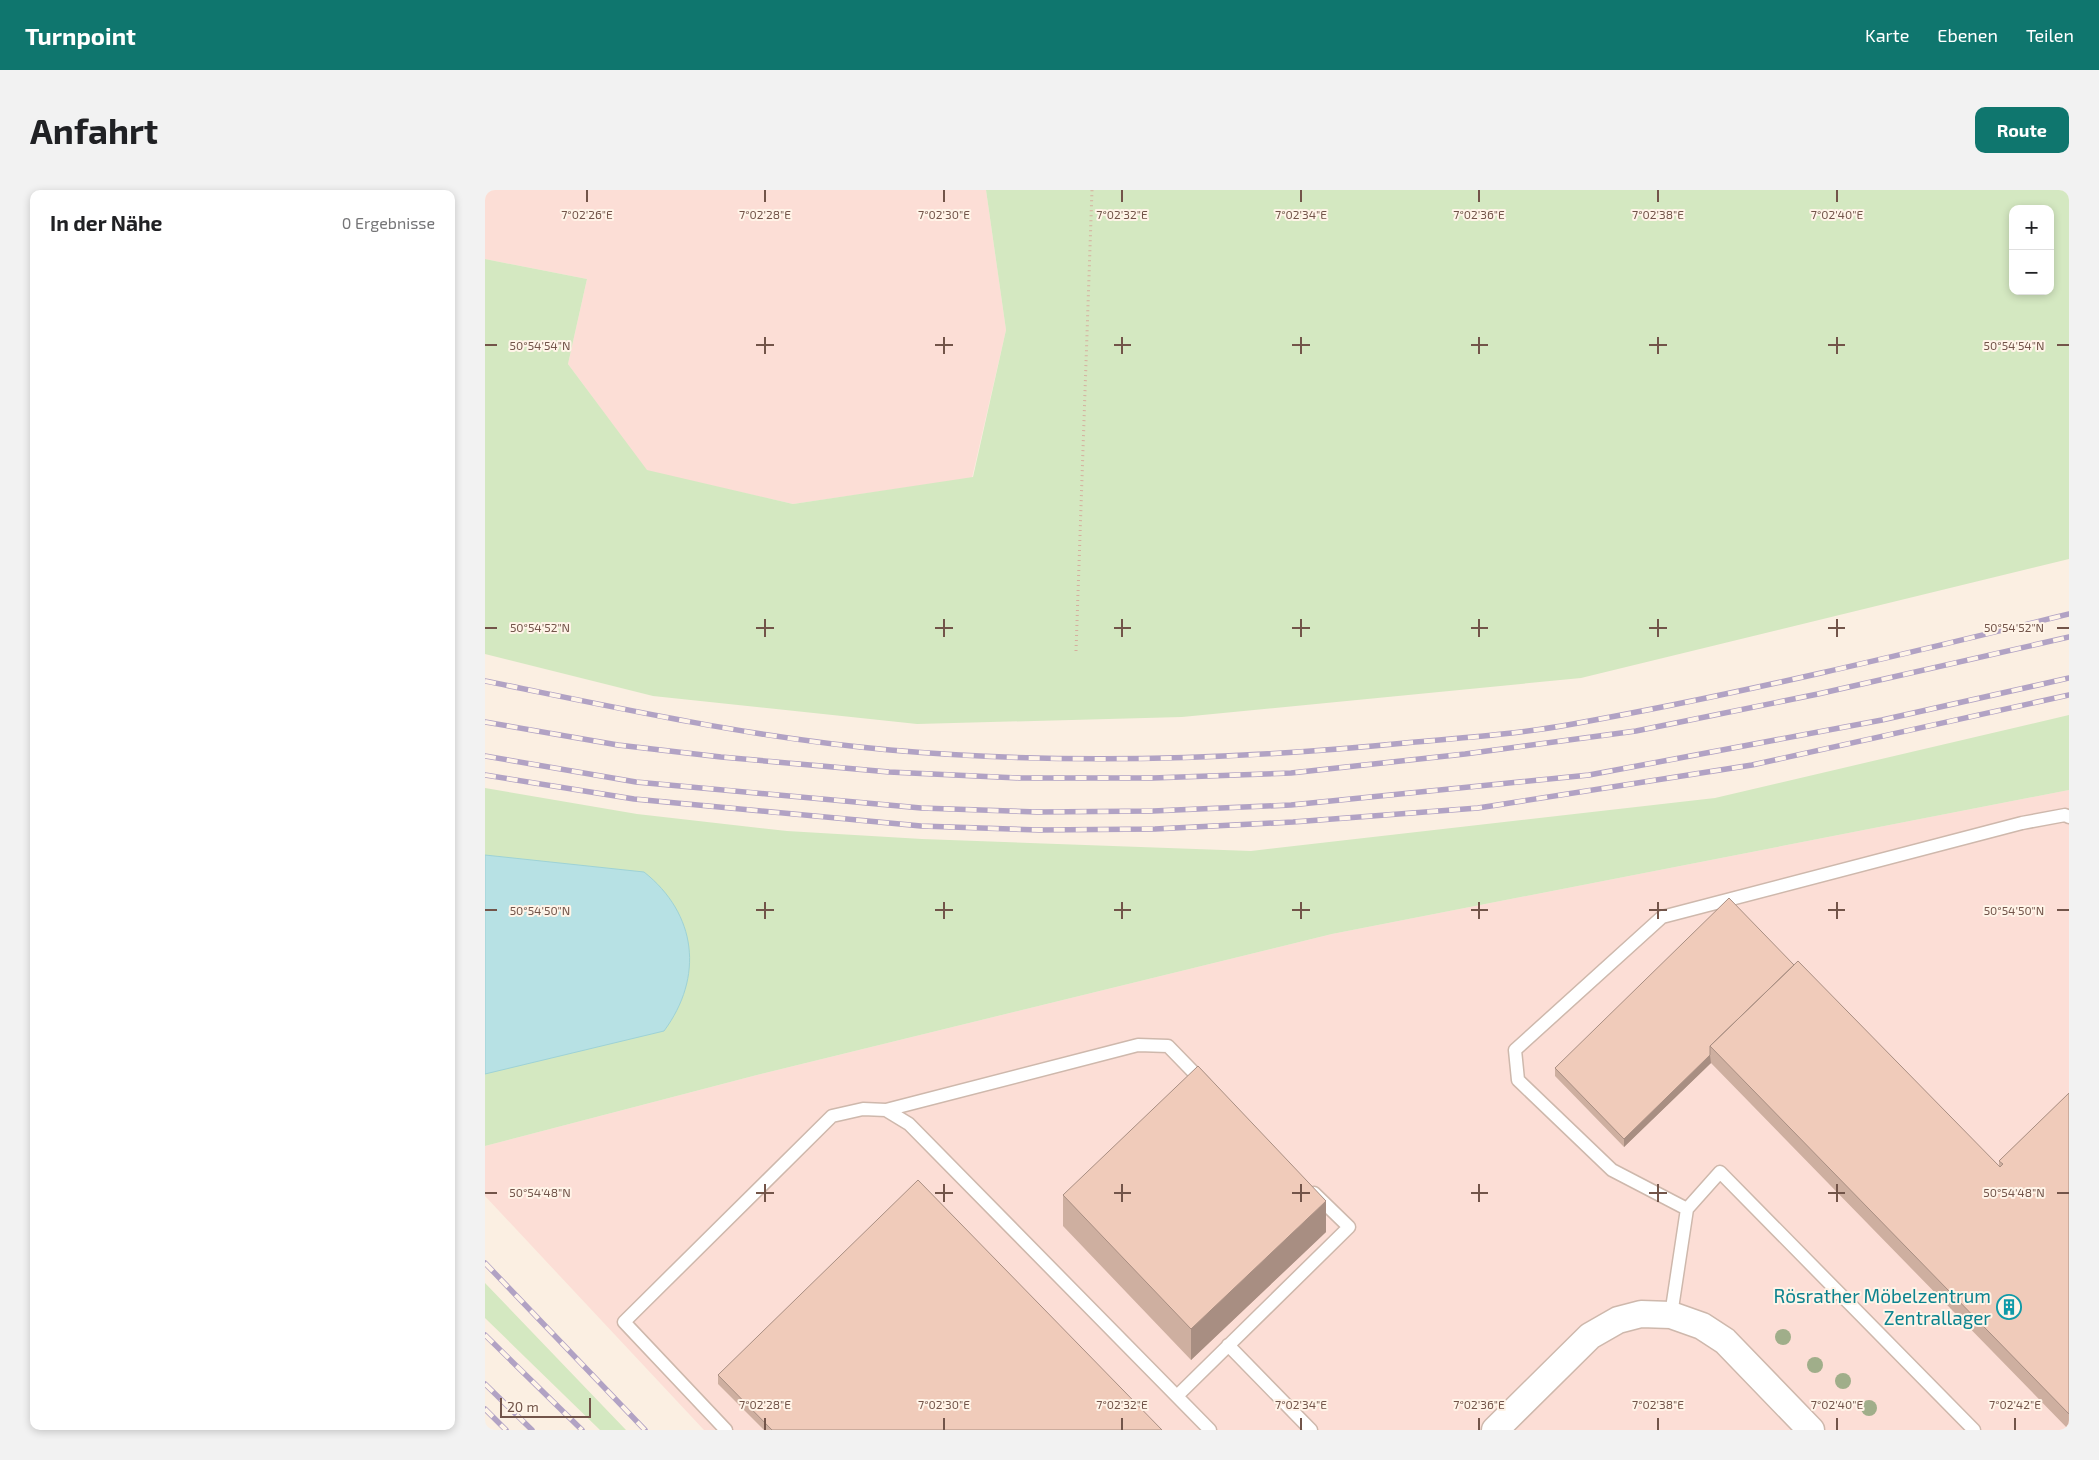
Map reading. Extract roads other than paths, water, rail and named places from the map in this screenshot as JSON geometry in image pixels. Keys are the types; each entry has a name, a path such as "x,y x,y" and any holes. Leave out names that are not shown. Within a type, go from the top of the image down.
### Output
{"street":[{"path":"1495,1430 1590,1336 1617,1320 1641,1314 1671,1316 1702,1326 1725,1341 1811,1430"}],"lane":[{"path":"1687,1209 1612,1170 1518,1080 1515,1050 1662,917 2022,823 2065,815 2069,818"},
{"path":"726,1430 624,1322 832,1116 863,1108 886,1110 1138,1045 1168,1046 1216,1095"},
{"path":"886,1110 909,1124 1210,1430"},
{"path":"1671,1316 1687,1209 1720,1172 1974,1430"},
{"path":"1177,1396 1349,1228 1307,1186"},
{"path":"1228,1345 1311,1430"}],"water":[{"path":"485,855 644,872 662,889 675,907 684,927 689,947 689,968 685,989 677,1010 664,1031 485,1074"}],"railway":[{"path":"485,681 636,712 737,730 839,745 954,755 1019,758 1212,757 1341,749 1552,727 1760,687 2069,614"},
{"path":"485,722 618,745 721,757 889,772 1019,778 1153,778 1291,773 1465,754 1636,731 1818,694 2069,637"},
{"path":"485,756 636,782 921,808 1037,812 1153,811 1291,805 1589,775 1882,720 2069,678"},
{"path":"485,775 634,799 921,826 1039,830 1155,829 1293,822 1478,808 1752,765 2069,695"},
{"path":"485,1263 645,1430"},
{"path":"485,1335 582,1430"},
{"path":"485,1384 532,1430"},
{"path":"485,1409 506,1430"}],"place":[{"name":"Rösrather Möbelzentrum Zentrallager","path":"2009,1307"}]}
